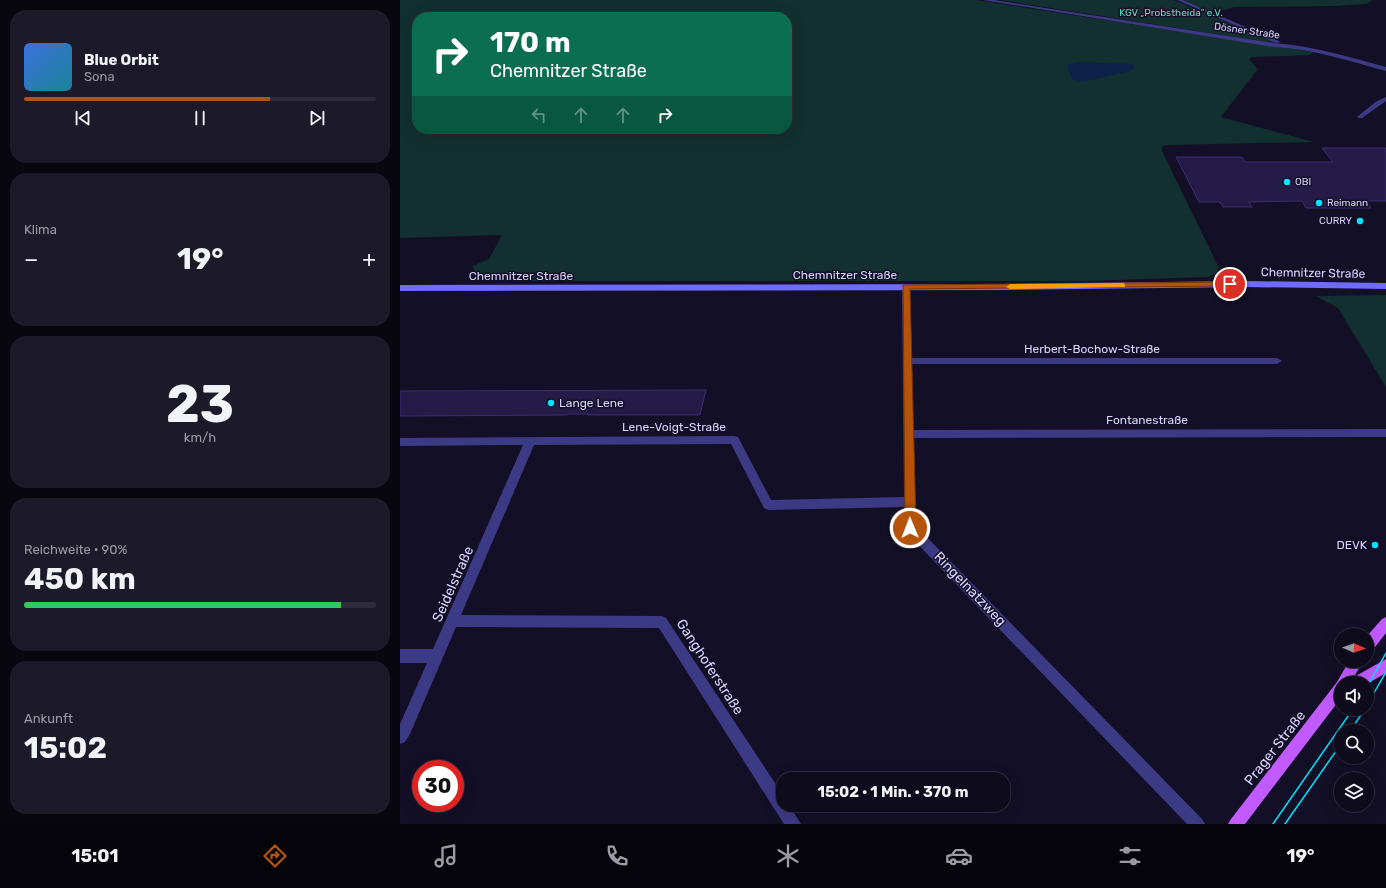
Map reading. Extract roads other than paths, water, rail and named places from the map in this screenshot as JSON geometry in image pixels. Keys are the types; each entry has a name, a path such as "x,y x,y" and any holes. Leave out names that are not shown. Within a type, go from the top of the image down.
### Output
{"main road":[{"name":"Chemnitzer Straße","path":"400,288 906,287 1246,284 1386,286"},
{"path":"1374,638 1386,623"},
{"path":"1368,676 1386,666"},
{"name":"Prager Straße","path":"1236,824 1334,697"}],"street":[{"name":"Dösner Straße","path":"985,0 1322,52 1386,69"},
{"path":"1178,0 1287,46"},
{"path":"1360,117 1379,102 1386,99"},
{"name":"Ringelnatzweg","path":"906,287 910,528 1197,824"},
{"name":"Herbert-Bochow-Straße","path":"908,361 1276,361"},
{"name":"Fontanestraße","path":"909,434 1386,433"},
{"name":"Lene-Voigt-Straße","path":"400,442 734,440 768,505 910,502"},
{"name":"Seidelstraße","path":"400,737 453,622 530,442"},
{"name":"Ganghoferstraße","path":"453,622 662,622 793,824"},
{"path":"400,656 438,656"}],"water":[{"path":"1080,62 1132,64 1135,68 1130,71 1083,82 1072,79 1068,68 1068,64"}],"tram line":[{"path":"1373,676 1386,653"},
{"path":"1374,693 1386,672"},
{"path":"1273,824 1348,716"},
{"path":"1355,724 1360,716"},
{"path":"1285,824 1334,754"}],"place":[{"name":"OBI","path":"1287,182"},
{"name":"Reimann","path":"1319,203"},
{"name":"CURRY","path":"1360,221"},
{"name":"Lange Lene","path":"551,403"},
{"name":"DEVK","path":"1375,545"}],"park label":[{"name":"KGV „Probstheida“ e.V.","path":"1171,13"}]}
